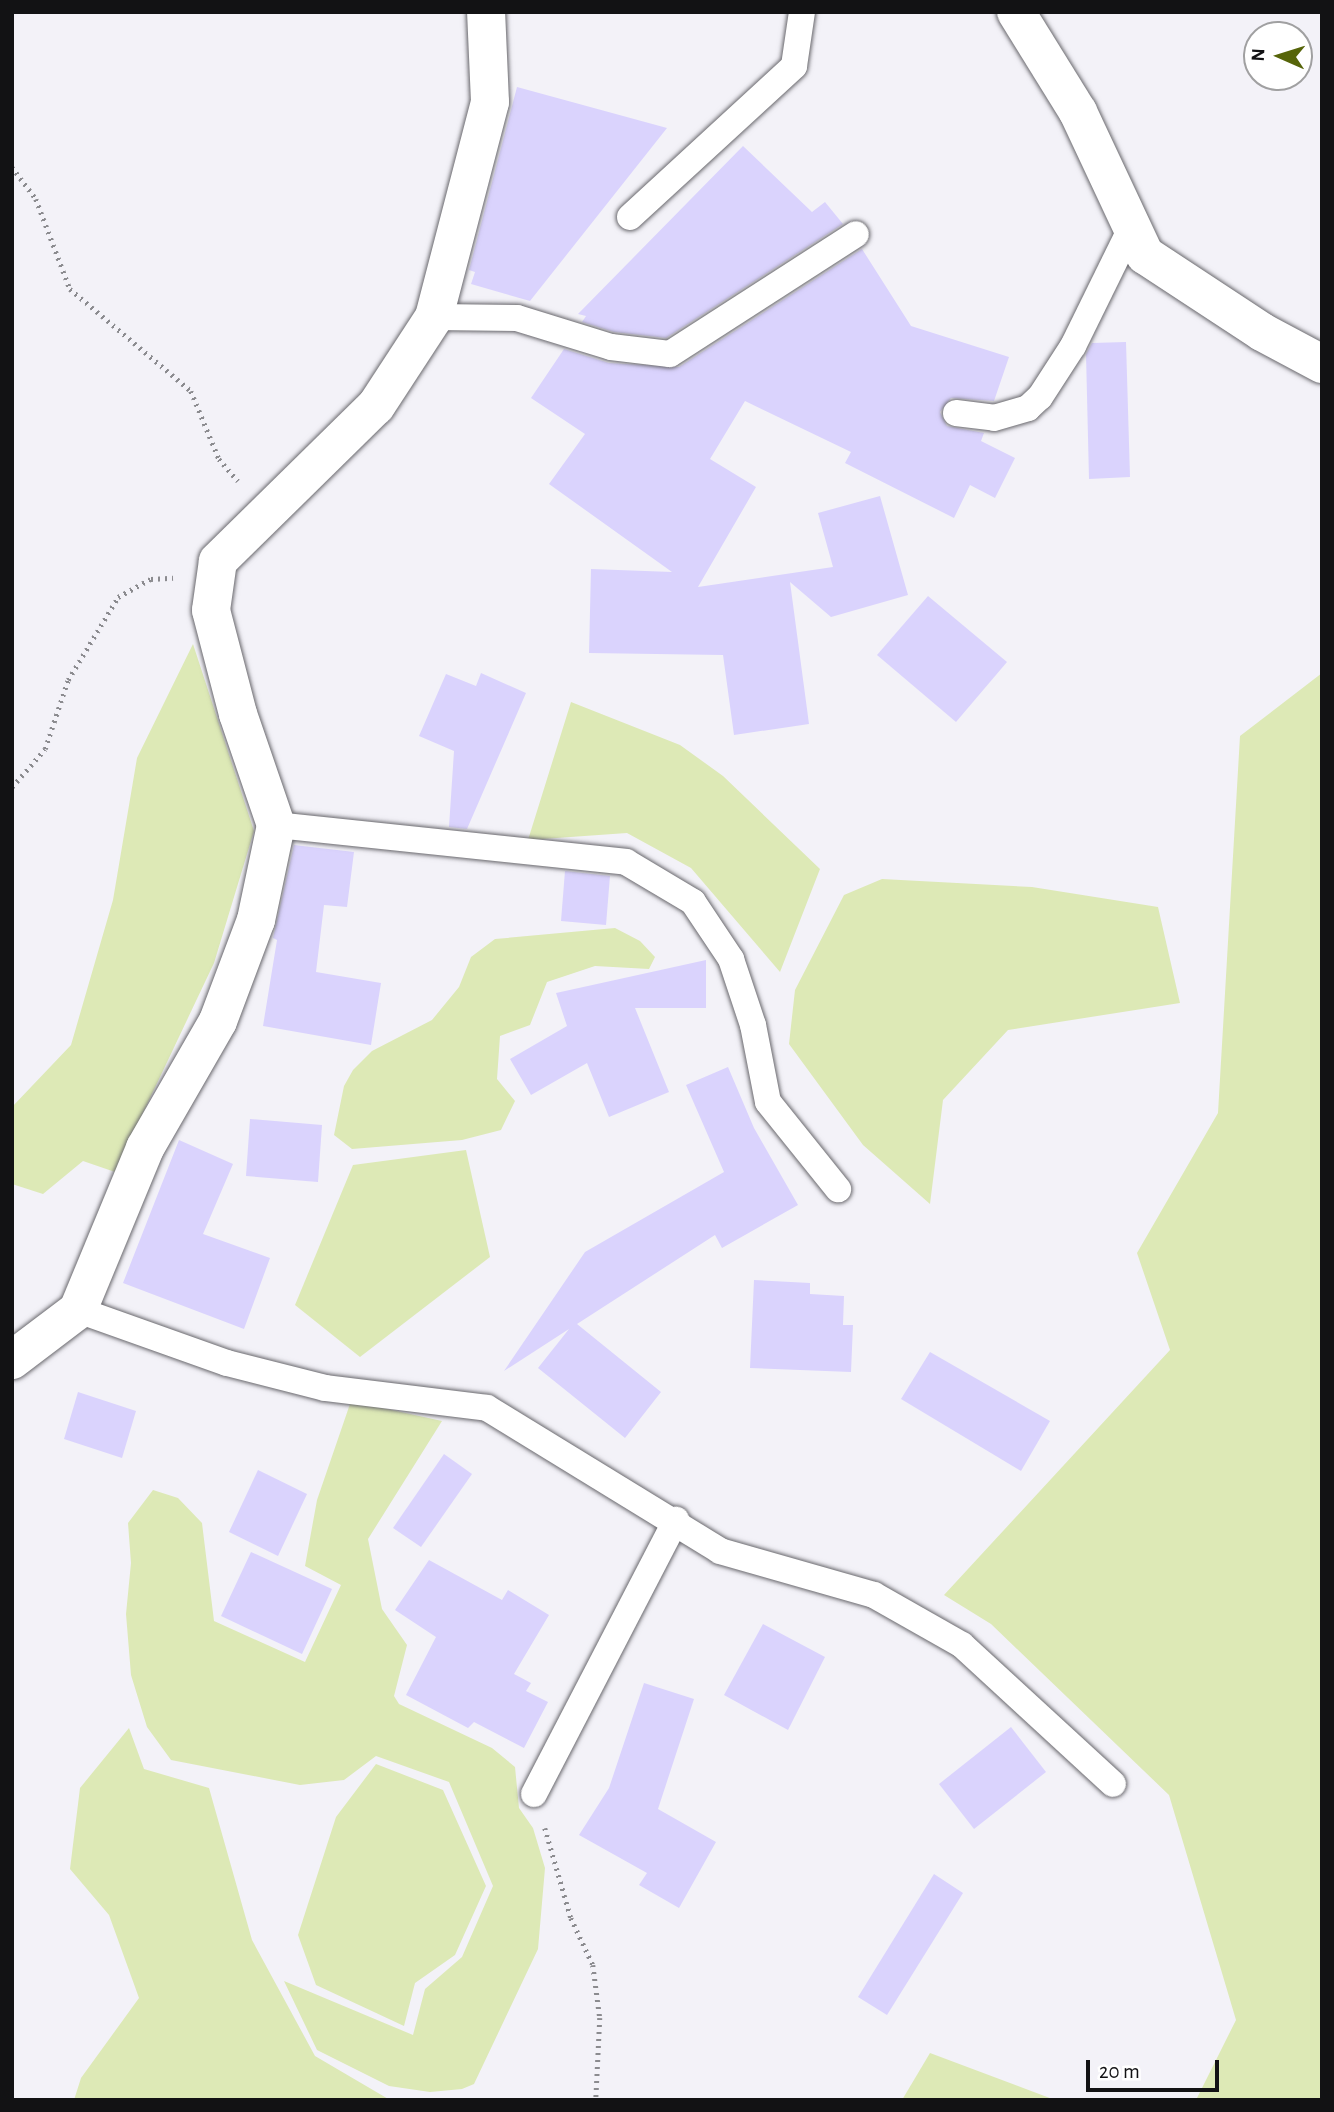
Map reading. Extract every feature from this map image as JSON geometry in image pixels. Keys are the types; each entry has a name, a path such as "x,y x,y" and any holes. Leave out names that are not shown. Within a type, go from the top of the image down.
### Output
{"street":[{"path":"12,1360 78,1310 145,1148 218,1021 256,920 276,825 239,714 211,610 218,561 376,406 434,317 489,102 486,12"},
{"path":"1016,12 1078,112 1145,256 1262,332 1322,364"}],"lane":[{"path":"630,217 794,66 802,12"},
{"path":"956,413 994,418 1028,408 1040,397 1073,346 1132,226"},
{"path":"434,317 517,318 611,348 670,354 856,234"},
{"path":"276,825 626,862 693,902 731,959 753,1025 768,1102 838,1189"},
{"path":"78,1310 227,1363 325,1388 487,1408 676,1520 720,1552 874,1595 962,1645 1113,1784"},
{"path":"534,1794 676,1520"}],"path":[{"path":"12,167 36,199 70,289 191,391 219,459 267,513"},
{"path":"12,787 45,749 68,680 118,597 151,579 216,577"},
{"path":"534,1794 571,1918 593,1965 600,2018 596,2100"}],"green space":[{"path":"193,644 254,831 214,963 115,1172 83,1161 43,1194 12,1184 12,1107 71,1045 113,900 137,758"},
{"path":"1322,673 1322,2100 1196,2100 1236,2020 1169,1795 991,1624 944,1595 1170,1350 1137,1253 1218,1113 1240,736"},
{"path":"571,702 680,745 723,776 820,869 780,972 691,868 627,833 528,840"},
{"path":"882,879 1032,887 1158,907 1180,1003 1008,1030 943,1100 930,1204 863,1145 789,1044 795,990 844,895"},
{"path":"615,928 640,941 655,957 649,969 595,966 547,982 530,1025 500,1036 497,1079 515,1101 501,1130 462,1140 352,1149 334,1135 344,1086 353,1070 372,1051 432,1020 459,987 471,957 495,939"},
{"path":"466,1150 490,1257 360,1357 295,1305 353,1165"},
{"path":"351,1401 442,1421 368,1539 382,1609 407,1645 394,1696 399,1704 492,1748 515,1767 519,1808 533,1828 545,1868 538,1949 474,2084 462,2089 430,2092 389,2086 317,2050 284,1981 413,2035 425,1989 462,1957 493,1886 449,1782 376,1756 344,1780 300,1785 171,1760 147,1727 131,1675 126,1614 131,1563 128,1523 153,1490 178,1498 202,1523 214,1621 305,1662 341,1585 305,1566 317,1500"},
{"path":"129,1728 144,1769 209,1788 252,1940 315,2056 390,2100 74,2100 81,2078 139,1998 109,1915 70,1869 80,1788"},
{"path":"376,1764 443,1790 486,1886 455,1955 415,1983 404,2026 316,1985 298,1935 336,1817"},
{"path":"930,2053 1055,2100 902,2100"}],"building":[{"path":"517,87 667,128 530,301 471,284 475,272 469,270"},
{"path":"743,146 812,212 825,202 843,224 666,338 614,332 582,322 586,316 578,314"},
{"path":"862,249 911,326 1009,357 994,401 951,398 940,412 947,426 984,433 981,441 1015,458 995,498 970,485 954,518 845,463 851,452 745,401 710,459 756,487 698,587 833,567 818,513 880,496 908,595 831,617 790,582 809,724 734,735 723,655 589,653 591,569 672,572 549,484 585,434 531,398 564,349 609,363 679,367"},
{"path":"1126,342 1130,477 1089,479 1086,354 1092,343"},
{"path":"928,596 1007,662 956,722 877,655"},
{"path":"481,673 526,693 467,829 449,827 454,751 419,736 446,674 476,686"},
{"path":"294,845 354,852 347,907 324,905 316,972 381,983 371,1045 263,1026 277,940 273,938"},
{"path":"565,871 610,876 606,925 561,921"},
{"path":"706,960 706,1008 635,1008 669,1092 609,1117 587,1063 531,1095 510,1059 567,1026 556,993"},
{"path":"728,1067 754,1128 798,1205 722,1248 715,1235 577,1324 661,1392 625,1438 538,1368 569,1329 504,1371 585,1252 724,1172 686,1085"},
{"path":"250,1119 322,1125 318,1182 246,1176"},
{"path":"179,1140 233,1164 203,1234 270,1258 244,1329 123,1283"},
{"path":"754,1280 810,1283 810,1294 844,1296 843,1325 853,1325 851,1372 750,1368"},
{"path":"930,1352 1050,1421 1021,1471 901,1399"},
{"path":"78,1392 136,1411 122,1458 64,1439"},
{"path":"444,1454 472,1474 421,1547 393,1528"},
{"path":"258,1470 307,1494 278,1556 229,1532"},
{"path":"251,1552 332,1589 302,1654 221,1616"},
{"path":"429,1560 502,1600 508,1590 549,1615 514,1674 531,1683 526,1691 548,1702 524,1748 474,1722 468,1728 406,1695 436,1637 395,1610"},
{"path":"763,1624 825,1657 788,1730 724,1695"},
{"path":"644,1683 694,1699 658,1809 716,1842 679,1908 639,1885 647,1873 579,1835 609,1788"},
{"path":"1011,1727 1046,1772 974,1829 939,1784"},
{"path":"934,1874 963,1893 887,2015 858,1997"}]}
